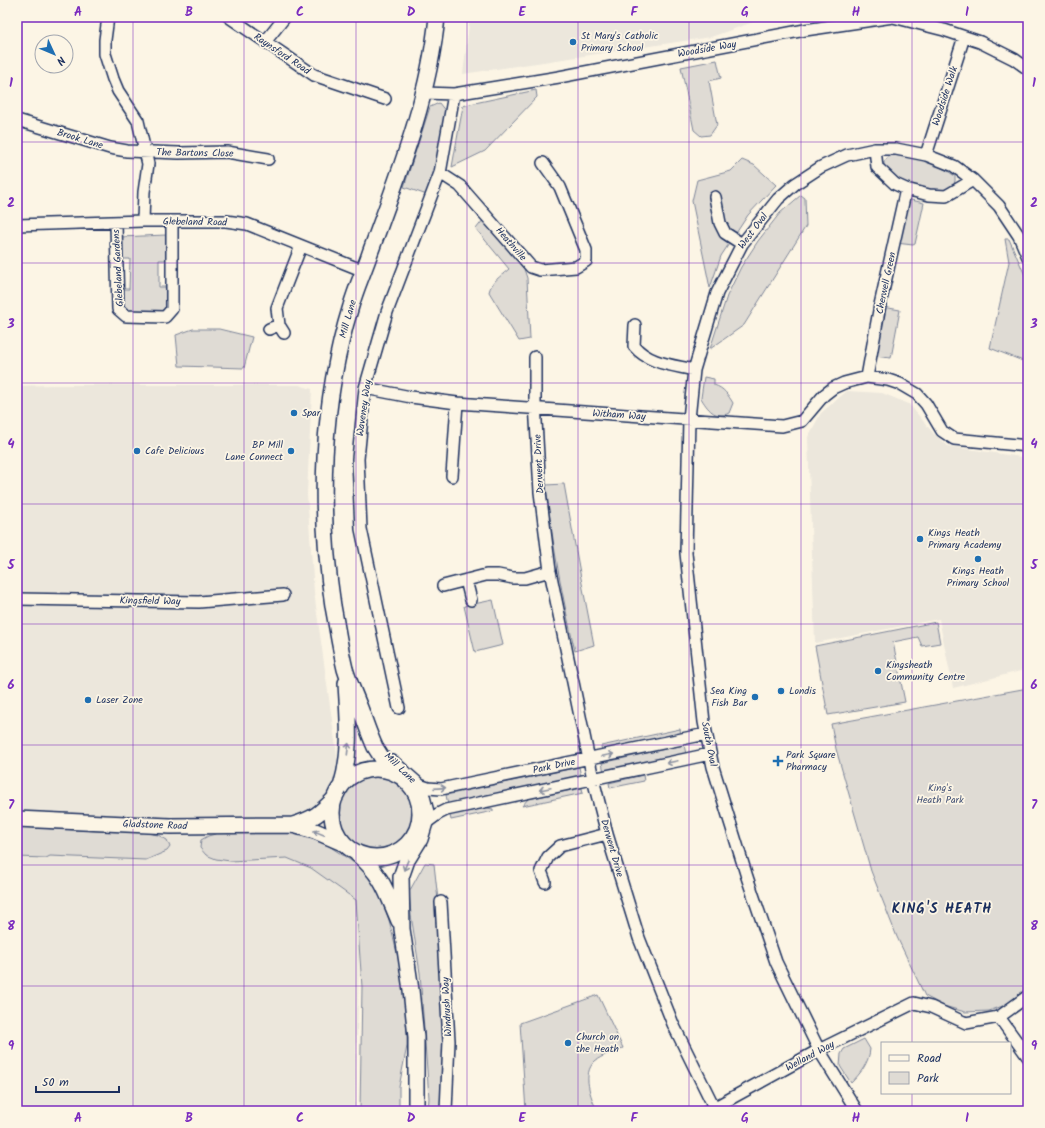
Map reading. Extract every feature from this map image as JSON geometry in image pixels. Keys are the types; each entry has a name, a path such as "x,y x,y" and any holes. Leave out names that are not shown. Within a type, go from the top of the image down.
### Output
{"street":[{"path":"108,17 105,54 118,91 138,121 148,164 144,192 143,221"},
{"name":"Raynsford Road","path":"229,17 314,75 384,99"},
{"path":"265,42 285,17"},
{"name":"Mill Lane","path":"400,776 382,758 375,747 346,670 337,632 328,570 325,535 324,508 326,445 332,391 340,348 351,305 403,162 424,93 437,17"},
{"name":"Woodside Way","path":"424,93 454,94 559,77 805,30 893,17 944,30 964,38 980,42 1014,59 1028,69"},
{"name":"Woodside Walk","path":"926,155 964,38"},
{"name":"Waveney Way","path":"399,708 361,529 358,459 365,388 387,312 440,173 454,94"},
{"name":"Brook Lane","path":"17,120 110,148 127,151 145,151"},
{"path":"875,149 877,167 895,184 906,189 929,195 946,196 973,180"},
{"name":"West Oval","path":"689,419 694,370 717,293 742,244 778,199 795,184 821,167 847,155 875,149 896,149 926,155 954,166 973,180 1000,206 1019,236 1028,257"},
{"name":"The Bartons Close","path":"145,151 180,153 227,152 268,159"},
{"name":"Heathville","path":"440,173 460,186 531,268 540,270 576,267 586,261 586,250 560,187 543,163"},
{"name":"Cherwell Green","path":"867,377 880,305 906,189"},
{"path":"716,197 720,223 725,232 742,244"},
{"name":"Glebeland Road","path":"17,225 143,221 226,221 247,224 364,271"},
{"name":"Glebeland Gardens","path":"116,223 118,309 126,316 165,317 172,309 172,222"},
{"path":"277,329 277,308 301,246"},
{"path":"634,325 634,346 641,354 650,360 694,370"},
{"name":"Derwent Drive","path":"535,357 540,492 550,571 593,779 607,834 639,938 674,1024 712,1110"},
{"path":"867,377 888,380 900,384 917,394 926,404 942,431 954,439 1028,446"},
{"name":"Witham Way","path":"365,388 411,397 457,403 782,426 802,421 824,396 844,382 867,377"},
{"path":"452,476 457,403"},
{"name":"South Oval","path":"689,419 686,553 704,722 713,767 747,877 776,962 820,1050 857,1111"},
{"path":"443,586 486,575 525,578 550,571"},
{"path":"466,580 471,600"},
{"name":"Kingsfield Way","path":"17,599 199,602 283,595"},
{"name":"Mill Lane","path":"337,632 362,698 372,735 385,755 417,785 427,816 421,828 420,839 407,860 401,877 402,929 416,1037 416,1111"},
{"name":"Mill Lane","path":"338,793 345,772 349,741 346,670"},
{"name":"Park Drive","path":"400,776 417,785 441,789 706,734"},
{"name":"Park Drive","path":"421,828 438,814 446,810 710,754"},
{"path":"372,769 385,770 400,776 413,788 420,802 421,828 400,851 389,856 377,858 365,856 349,848 334,827 332,818 333,807 338,793 349,778 360,772 372,769"},
{"name":"Gladstone Road","path":"293,825 310,820 317,815 338,793"},
{"name":"Gladstone Road","path":"17,819 170,826 293,825 315,831 349,848"},
{"path":"545,882 541,871 548,857 560,846 607,834"},
{"name":"Mill Lane","path":"349,848 368,863 380,878 402,929"},
{"name":"Windrush Way","path":"441,902 449,1041 446,1111"},
{"path":"1028,996 999,1017 1028,1058"},
{"name":"Welland Way","path":"712,1110 820,1050 914,1004 931,1007 966,1023 999,1017"}],"shaded area":[{"name":"St Mary's Catholic Primary School","path":"470,17 758,17 759,20 711,37 463,74"},
{"path":"299,385 312,389 307,494 314,592 360,919 355,1111 17,1111 17,386"},
{"name":"Kings Heath Primary Academy","path":"847,391 882,393 909,404 934,434 948,446 1028,458 1028,669 953,688 939,619 815,643 808,437 821,413"}],"green space":[{"path":"717,60 721,78 709,81 717,125 710,135 701,136 694,130 681,67"},
{"path":"536,90 537,97 485,151 452,167 463,106"},
{"path":"439,103 446,112 439,157 427,195 404,187 430,107"},
{"path":"891,155 917,159 940,167 955,176 954,184 950,189 936,192 918,189 904,184 884,169 884,161"},
{"path":"742,160 754,165 776,185 748,215 721,256 710,288 692,201 697,180 731,171"},
{"path":"801,195 805,198 806,226 744,325 710,349 727,296 741,267 758,241 780,213"},
{"path":"907,199 924,203 915,244 913,245 896,243"},
{"path":"483,220 524,269 527,278 530,339 519,341 489,292 494,282 509,269 476,229"},
{"path":"166,235 167,260 159,260 159,287 167,287 168,308 163,313 129,312 122,304 122,289 129,289 130,259 120,259 120,237"},
{"path":"1005,239 1009,239 1028,282 1028,363 990,348 1009,262"},
{"path":"883,307 900,310 891,358 874,356"},
{"path":"193,329 219,329 252,337 244,368 179,366 176,335"},
{"path":"704,377 714,379 714,385 723,390 729,397 733,403 729,413 724,415 716,414 706,406 701,398"},
{"path":"564,484 594,645 575,651 558,569 546,485"},
{"path":"493,600 503,645 475,652 464,606"},
{"path":"936,622 940,643 922,646 918,637 893,642 905,702 828,715 815,646"},
{"name":"King's Heath Park","path":"1028,688 1028,984 1024,990 1008,1004 989,1011 965,1012 944,1006 925,996 897,937 871,871 836,749 831,724"},
{"path":"680,729 681,735 602,751 601,746"},
{"path":"684,745 686,754 604,772 602,763"},
{"path":"579,767 581,777 448,805 446,795"},
{"path":"643,775 644,781 610,788 609,783"},
{"path":"377,776 391,779 404,787 412,800 415,814 412,828 404,841 391,849 377,852 363,849 350,841 342,828 339,814 342,800 350,787 363,779"},
{"path":"582,788 583,793 522,806 528,799"},
{"path":"487,808 493,809 493,811 451,820 450,815"},
{"path":"17,827 141,832 158,835 167,840 170,847 167,851 146,860 50,856 46,858 17,857"},
{"path":"297,831 320,840 371,874 378,886 389,920 400,966 407,1018 407,1046 399,1087 399,1111 360,1111 362,987 356,900 311,868 287,858 230,861 216,859 206,855 200,848 201,840 219,833"},
{"path":"425,863 434,864 438,900 446,1039 444,1111 428,1111 429,1098 420,973 409,892"},
{"path":"598,995 623,1048 601,1057 591,1066 588,1086 597,1111 526,1111 520,1023"},
{"path":"864,1039 870,1049 868,1059 861,1072 851,1083 840,1066 841,1054 844,1049"}],"place":[{"name":"St Mary's Catholic Primary School","path":"573,42"},
{"name":"Spar","path":"294,413"},
{"name":"Cafe Delicious","path":"137,451"},
{"name":"BP Mill Lane Connect","path":"291,451"},
{"name":"Kings Heath Primary Academy","path":"920,539"},
{"name":"Kings Heath Primary School","path":"978,559"},
{"name":"Kingsheath Community Centre","path":"878,671"},
{"name":"Londis","path":"781,691"},
{"name":"Sea King Fish Bar","path":"755,697"},
{"name":"Laser Zone","path":"88,700"},
{"name":"Park Square Pharmacy","path":"778,761"},
{"name":"Church on the Heath","path":"568,1043"}],"district":[{"name":"KING'S HEATH","path":"942,909"}]}
